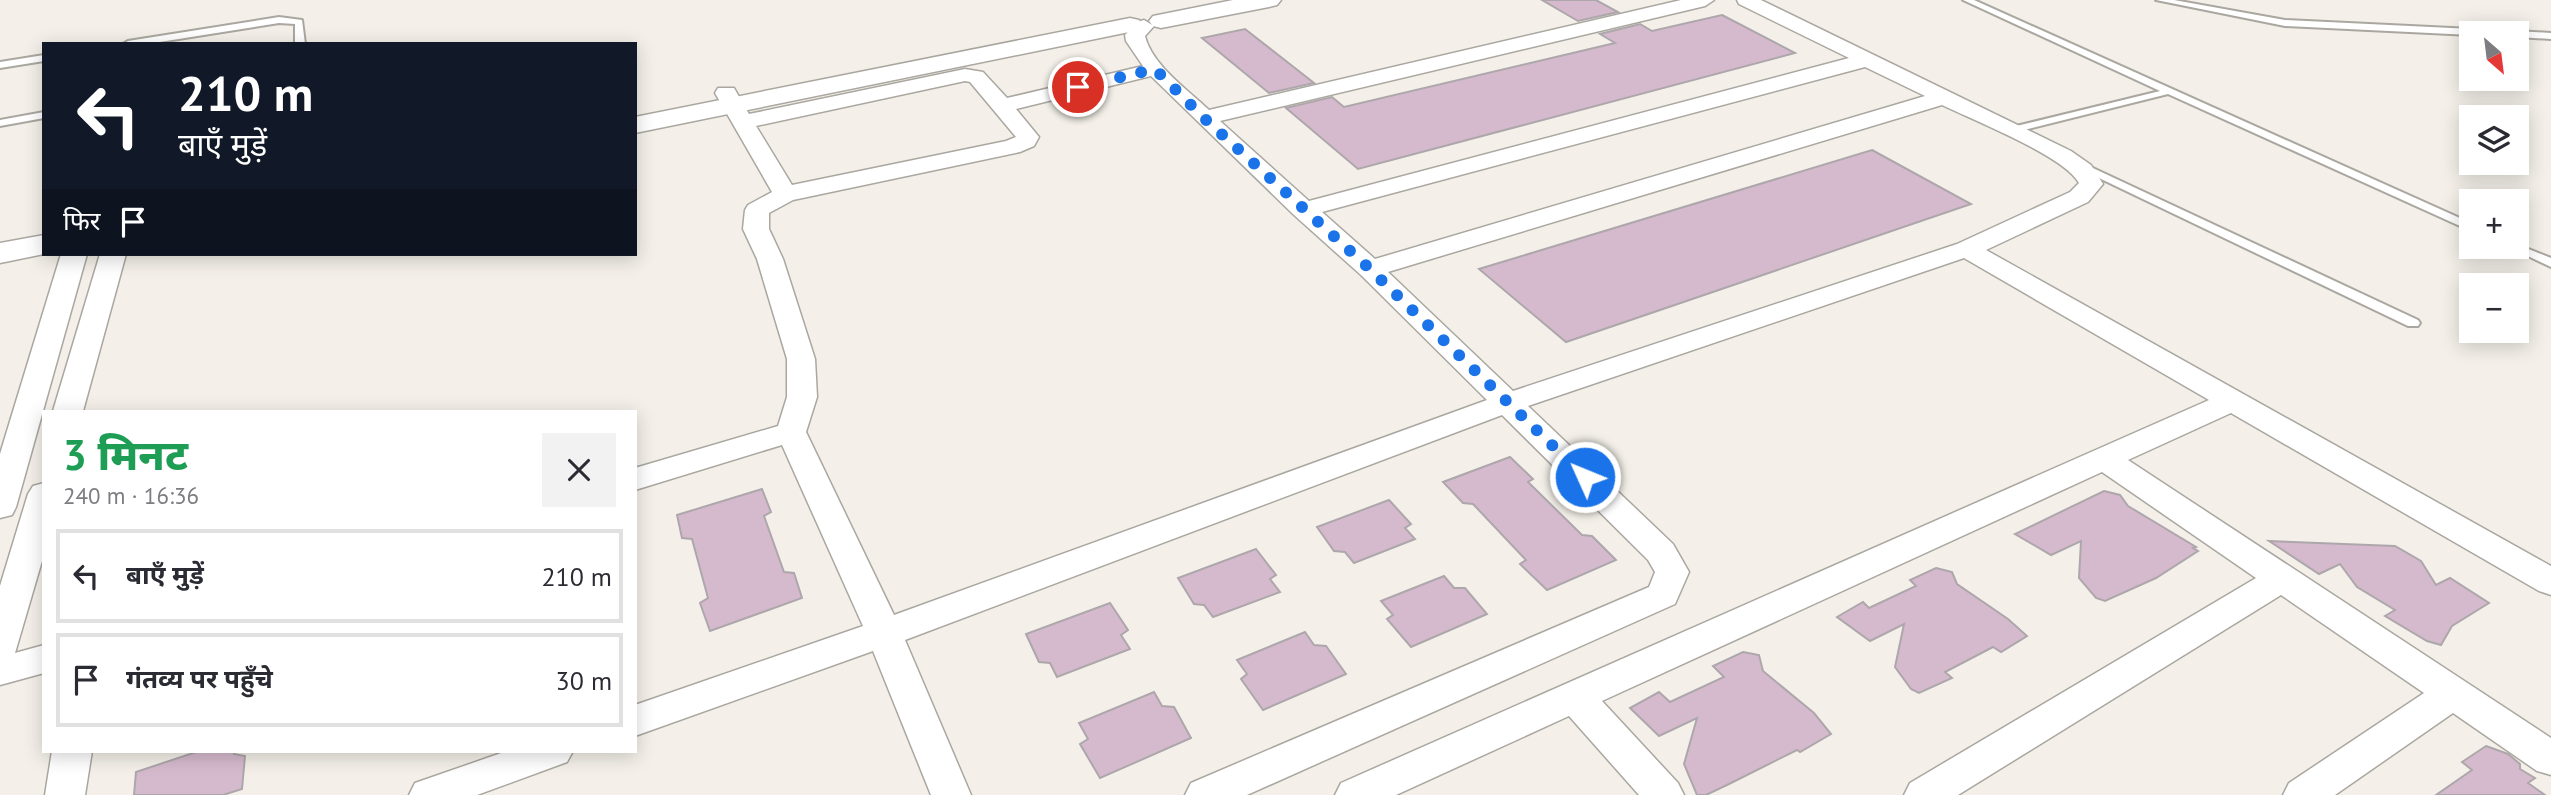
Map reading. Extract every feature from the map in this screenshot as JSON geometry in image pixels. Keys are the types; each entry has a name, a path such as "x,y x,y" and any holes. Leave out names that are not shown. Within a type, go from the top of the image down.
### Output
{"street":[{"path":"637,111 733,107 1192,0"},
{"path":"1139,13 1269,0"},
{"path":"1204,118 1705,0"},
{"path":"637,721 884,633 1508,402 1966,249 2079,197 2091,184 2083,170 2067,159 1870,59 1746,0"},
{"path":"1139,13 1136,41 1155,69 1508,402 1661,552 1672,572 1663,595 1205,795"},
{"path":"1303,210 1870,59"},
{"path":"1002,106 1155,69"},
{"path":"637,125 733,107 965,75 976,76 1028,137 1026,141 1012,147 785,194 757,210 756,229 770,259 801,359 802,397 791,432 884,633 951,795"},
{"path":"1370,269 1946,97"},
{"path":"733,107 785,194"},
{"path":"0,237 42,228"},
{"path":"0,253 42,244"},
{"path":"1966,249 2551,582"},
{"path":"0,507 73,256"},
{"path":"68,410 112,256"},
{"path":"1362,794 1573,695 2106,460 2233,401"},
{"path":"637,478 791,432"},
{"path":"2106,460 2551,759"},
{"path":"0,647 42,501"},
{"path":"1924,795 2281,579"},
{"path":"0,671 42,660"},
{"path":"2303,795 2454,694"},
{"path":"1573,695 1664,795"},
{"path":"65,795 72,753"},
{"path":"429,795 547,753"}],"lane":[{"path":"1968,0 2459,222"},
{"path":"2160,0 2285,23 2459,31"},
{"path":"141,42 279,20 299,22 300,42"},
{"path":"2529,35 2551,36"},
{"path":"0,65 42,58"},
{"path":"2012,130 2170,91"},
{"path":"0,123 42,115"},
{"path":"2067,159 2413,323"},
{"path":"2529,253 2551,263"}],"building":[{"path":"1542,0 1596,0 1618,12 1578,21"},
{"path":"1722,15 1795,53 1358,169 1286,108 1332,97 1344,107 1615,43 1600,34 1640,24 1652,31"},
{"path":"1245,29 1314,83 1269,93 1202,38"},
{"path":"1872,150 1971,204 1566,342 1479,269"},
{"path":"1510,457 1533,479 1528,482 1582,535 1592,536 1616,560 1547,590 1520,564 1526,560 1473,504 1463,503 1443,482"},
{"path":"762,489 771,512 764,516 784,572 794,573 802,598 710,631 700,603 708,598 692,539 682,538 677,515"},
{"path":"2104,491 2120,495 2128,506 2196,547 2193,548 2198,551 2156,578 2105,601 2096,598 2079,578 2081,541 2051,555 2015,534"},
{"path":"1389,500 1411,524 1405,528 1415,539 1354,563 1345,552 1334,551 1317,527"},
{"path":"2269,541 2395,546 2421,561 2436,585 2450,578 2489,603 2452,626 2441,645 2427,641 2385,616 2395,610 2357,587 2340,564 2319,574"},
{"path":"1256,549 1276,575 1270,579 1280,592 1213,617 1204,605 1194,604 1178,578"},
{"path":"1936,568 1952,572 1957,584 2008,619 2027,636 2001,652 1993,647 1945,672 1952,678 1919,693 1911,689 1895,667 1904,624 1870,641 1837,617 1863,602 1869,608 1916,586 1910,580"},
{"path":"1444,576 1454,588 1465,588 1487,614 1411,647 1387,619 1393,615 1381,601"},
{"path":"1110,603 1128,630 1121,635 1130,649 1057,677 1050,663 1039,662 1026,634"},
{"path":"1305,632 1314,645 1326,646 1346,674 1263,710 1241,679 1247,674 1237,660"},
{"path":"1743,652 1759,655 1763,671 1814,713 1831,734 1800,752 1797,750 1706,795 1697,795 1684,764 1697,718 1659,736 1630,708 1659,692 1670,702 1724,677 1713,666"},
{"path":"1154,692 1162,706 1174,707 1191,738 1100,778 1080,744 1088,739 1079,723"},
{"path":"2486,746 2508,754 2520,764 2520,769 2535,778 2528,783 2545,795 2436,795 2472,770 2462,762"},
{"path":"193,753 234,753 245,756 242,789 223,795 134,795 136,772"}],"route":[{"path":"1078,87 1155,69 1204,118 1370,269 1585,477"}]}
